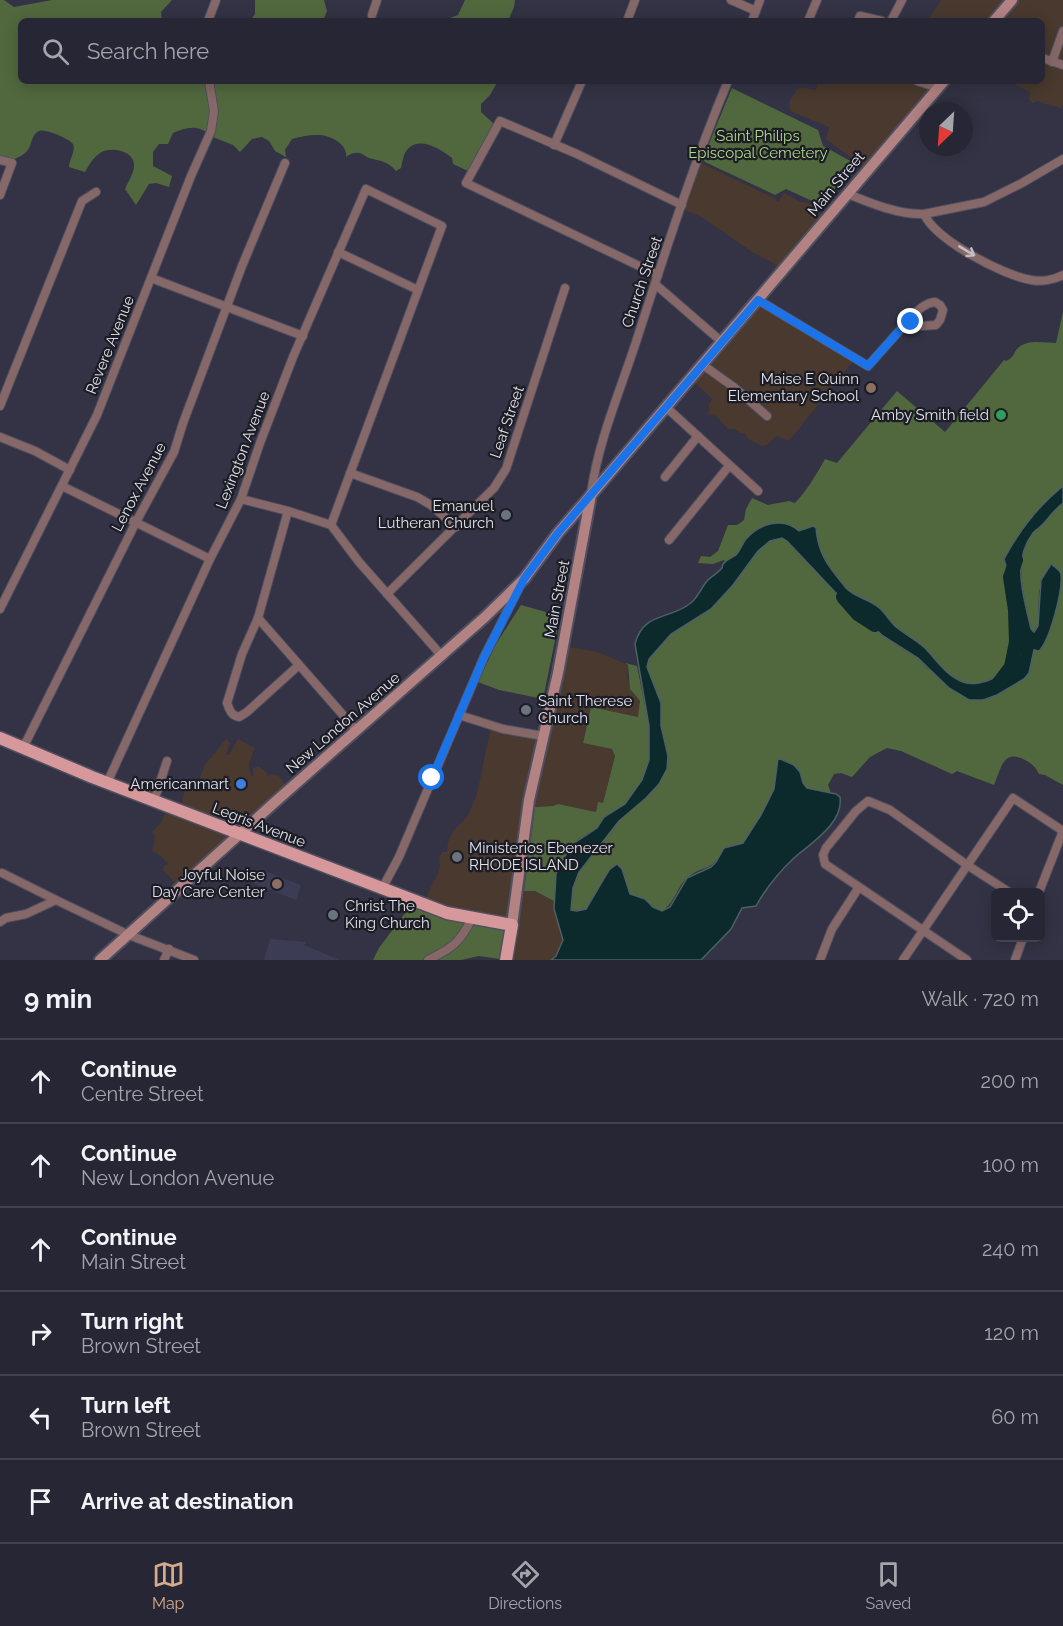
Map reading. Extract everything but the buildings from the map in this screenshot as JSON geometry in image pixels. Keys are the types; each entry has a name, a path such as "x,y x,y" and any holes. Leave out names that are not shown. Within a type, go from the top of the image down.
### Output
{"main road":[{"path":"997,18 1012,0"},
{"name":"Main Street","path":"507,954 522,864 528,809 561,658 591,495 941,85"},
{"name":"New London Avenue","path":"100,960 442,656 524,579 558,533 591,495"},
{"name":"Legris Avenue","path":"0,738 107,783 447,913 512,924"}],"street":[{"path":"209,18 216,0"},
{"path":"372,15 377,0"},
{"path":"628,18 635,0"},
{"path":"731,0 756,11"},
{"path":"753,18 760,0"},
{"path":"809,18 817,0"},
{"path":"893,18 902,0"},
{"path":"1052,62 1063,31"},
{"path":"1045,59 1063,65"},
{"name":"Revere Avenue","path":"0,609 70,470 113,376 211,132 214,111 210,84"},
{"path":"554,145 581,84"},
{"name":"Church Street","path":"591,495 595,464 682,205 727,84"},
{"path":"658,275 466,183 500,121 577,153 682,205"},
{"path":"848,194 898,211 924,214 984,202 1063,159"},
{"path":"0,160 12,163 0,195"},
{"name":"Lenox Avenue","path":"22,748 136,522 174,452 242,266 285,164"},
{"name":"Lexington Avenue","path":"107,783 210,559 241,500 260,443 303,336 366,189 442,226 417,290"},
{"path":"0,406 81,201 96,192"},
{"path":"924,214 928,223 953,242 1010,273 1032,280 1058,278 1063,275"},
{"path":"331,525 417,290 338,252"},
{"path":"151,278 303,336"},
{"path":"655,284 722,342"},
{"name":"Leaf Street","path":"387,594 494,488 506,469 565,288"},
{"path":"758,300 868,366 908,321"},
{"path":"703,365 735,388 767,416"},
{"path":"667,408 758,491"},
{"path":"664,477 698,436"},
{"path":"0,437 35,451 70,470"},
{"path":"669,540 729,466"},
{"path":"350,473 417,497 431,505 456,527"},
{"path":"62,486 210,559"},
{"path":"241,500 288,511 331,525 339,538 442,656"},
{"path":"288,511 258,618 242,654 227,704 229,711 239,717 299,664"},
{"path":"382,887 399,857 484,657 524,579"},
{"path":"258,618 357,731"},
{"path":"459,715 503,729 543,736"},
{"path":"154,801 167,761"},
{"path":"903,960 1013,798 1063,831 1041,888"},
{"path":"967,960 825,864 823,855 856,811 868,801 890,810 967,866 1003,888"},
{"path":"2,873 129,934 194,960"},
{"path":"820,960 836,923 859,887"},
{"path":"2,919 26,914 56,900"},
{"path":"428,960 448,951 456,944 472,918"},
{"path":"1015,960 1022,942"},
{"path":"164,960 169,949"}],"shaded area":[{"path":"941,0 1063,0 1063,105 1060,108 1037,101 1033,103 1029,99 1030,92 1015,84 1045,84 1045,18 930,18"},
{"path":"817,84 941,84 926,102 919,102 919,110 867,170 826,139 829,127 790,111 789,102 799,87 816,90"},
{"path":"697,161 778,202 784,193 812,205 826,218 782,270 700,216 681,209"},
{"path":"757,301 855,359 789,441 776,436 767,445 762,446 748,439 745,433 728,429 716,416 707,414 712,399 691,379"},
{"path":"1063,486 1063,503 1033,533 1022,556 1021,580 1031,629 1034,632 1038,626 1041,580 1051,564 1060,573 1060,591 1047,637 1039,651 1034,650 1029,673 1024,679 997,695 983,700 969,700 949,688 918,658 883,636 835,592 787,541 782,538 770,541 758,551 733,585 711,609 671,634 649,659 647,667 661,703 661,726 668,756 667,769 659,784 619,821 579,872 573,888 571,910 586,909 609,870 617,864 622,869 630,894 645,899 653,907 662,911 670,907 687,878 711,867 724,848 743,843 774,789 778,758 794,765 807,788 836,794 840,797 837,815 825,832 778,875 756,906 742,908 731,929 701,960 551,960 556,956 563,940 554,909 556,874 571,845 597,828 604,817 625,804 642,780 649,760 649,726 635,644 644,626 692,602 708,580 721,569 725,562 736,555 746,539 758,529 779,523 793,526 799,531 813,526 816,528 819,546 825,560 849,591 880,609 896,627 923,646 952,676 970,684 987,681 1012,667 1020,654 1016,646 1015,602 1004,559 1030,520"},
{"path":"563,646 598,652 628,665 627,677 641,705 638,718 591,707 583,742 612,749 615,756 603,803 596,812 558,804 535,807 524,891 535,891 554,901 563,940 556,956 551,960 507,960 423,903 438,873 439,858 442,852 447,852 448,842 454,830 467,817 477,794 491,726 542,736"},
{"path":"226,739 230,743 226,755 229,755 238,739 255,748 249,763 251,776 253,776 253,768 259,766 267,773 267,776 274,774 280,777 289,790 180,888 163,870 168,864 152,851 155,836 152,832 161,822 168,807 180,809 185,790 195,790 205,765"},
{"name":"Joyful Noise Day Care Center","path":"259,869 301,885 296,900 253,883"},
{"path":"270,939 306,942 304,945 340,960 264,960"}],"green space":[{"path":"0,0 14,7 52,0 172,0 161,12 162,18 18,18 18,84 496,84 481,104 481,112 494,124 468,171 453,164 452,158 441,150 428,145 415,144 410,147 404,155 401,168 396,171 387,163 359,153 352,153 346,157 341,144 321,135 292,139 285,150 286,157 275,151 269,141 262,137 252,139 240,152 233,145 210,136 202,130 183,129 173,133 168,144 159,144 153,152 153,166 172,176 169,187 156,183 149,184 136,205 125,189 133,172 133,161 131,156 121,151 110,150 100,153 85,172 69,167 74,150 71,142 57,134 42,130 34,135 29,149 22,155 11,161 0,157"},
{"path":"255,0 324,0 327,11 324,18 252,18 255,14"},
{"path":"465,0 515,0 509,18 450,18 458,15"},
{"name":"Saint Philips Episcopal Cemetery","path":"732,88 818,130 823,146 856,164 821,205 786,189 775,195 705,162 703,158"},
{"path":"1063,312 1063,486 1030,520 1005,559 1015,602 1016,646 1020,654 1012,667 1005,672 988,681 971,684 952,676 923,646 896,627 878,607 846,588 822,553 816,528 799,531 793,526 780,523 766,526 745,541 737,554 727,561 713,564 698,563 701,556 710,557 718,551 728,525 737,525 744,520 746,509 752,498 768,505 789,501 795,503 825,459 837,463 897,391 945,432 1004,360 1011,357 1018,348 1031,342 1056,343"},
{"path":"1063,503 1063,785 1039,774 1031,764 1018,757 1007,758 994,785 957,771 952,774 901,751 887,748 870,757 852,777 841,773 834,774 828,785 831,793 807,788 794,765 779,758 774,789 743,843 724,848 715,862 688,877 670,904 662,911 653,907 645,899 630,894 626,884 609,870 586,909 571,910 573,888 579,872 619,821 646,798 668,756 661,726 661,703 647,667 649,659 671,634 711,609 733,585 758,551 769,541 782,538 785,540 883,636 918,658 928,669 997,695 1024,679 1029,673 1034,650 1043,647 1050,629 1061,575 1039,590 1038,626 1033,632 1023,592 1023,556 1033,533"},
{"path":"521,605 560,616 543,699 499,690 478,682 496,644"},
{"path":"625,663 637,666 649,726 649,760 642,780 625,804 604,817 597,828 577,840 556,874 554,901 535,891 524,891 535,807 558,804 596,812 598,802 603,803 615,756 612,749 583,743 591,707 638,717 640,701 630,689 628,665"},
{"path":"414,901 510,925 506,960 479,956 461,960 373,960 379,948"}],"waterway":[{"path":"998,684 1011,667 1016,642 1015,610 1010,577 1016,560"},
{"path":"843,597 858,614 875,625"}],"place":[{"name":"Maise E Quinn Elementary School","path":"871,388"},
{"name":"Amby Smith field","path":"1001,415"},
{"name":"Emanuel Lutheran Church","path":"506,515"},
{"name":"Saint Therese Church","path":"526,710"},
{"name":"Americanmart","path":"241,784"},
{"name":"Ministerios Ebenezer RHODE ISLAND","path":"457,857"},
{"name":"Joyful Noise Day Care Center","path":"277,884"},
{"name":"Christ The King Church","path":"333,915"}],"route":[{"path":"432,778 484,657 524,579 558,533 758,300 868,366 908,321 911,322"}]}
